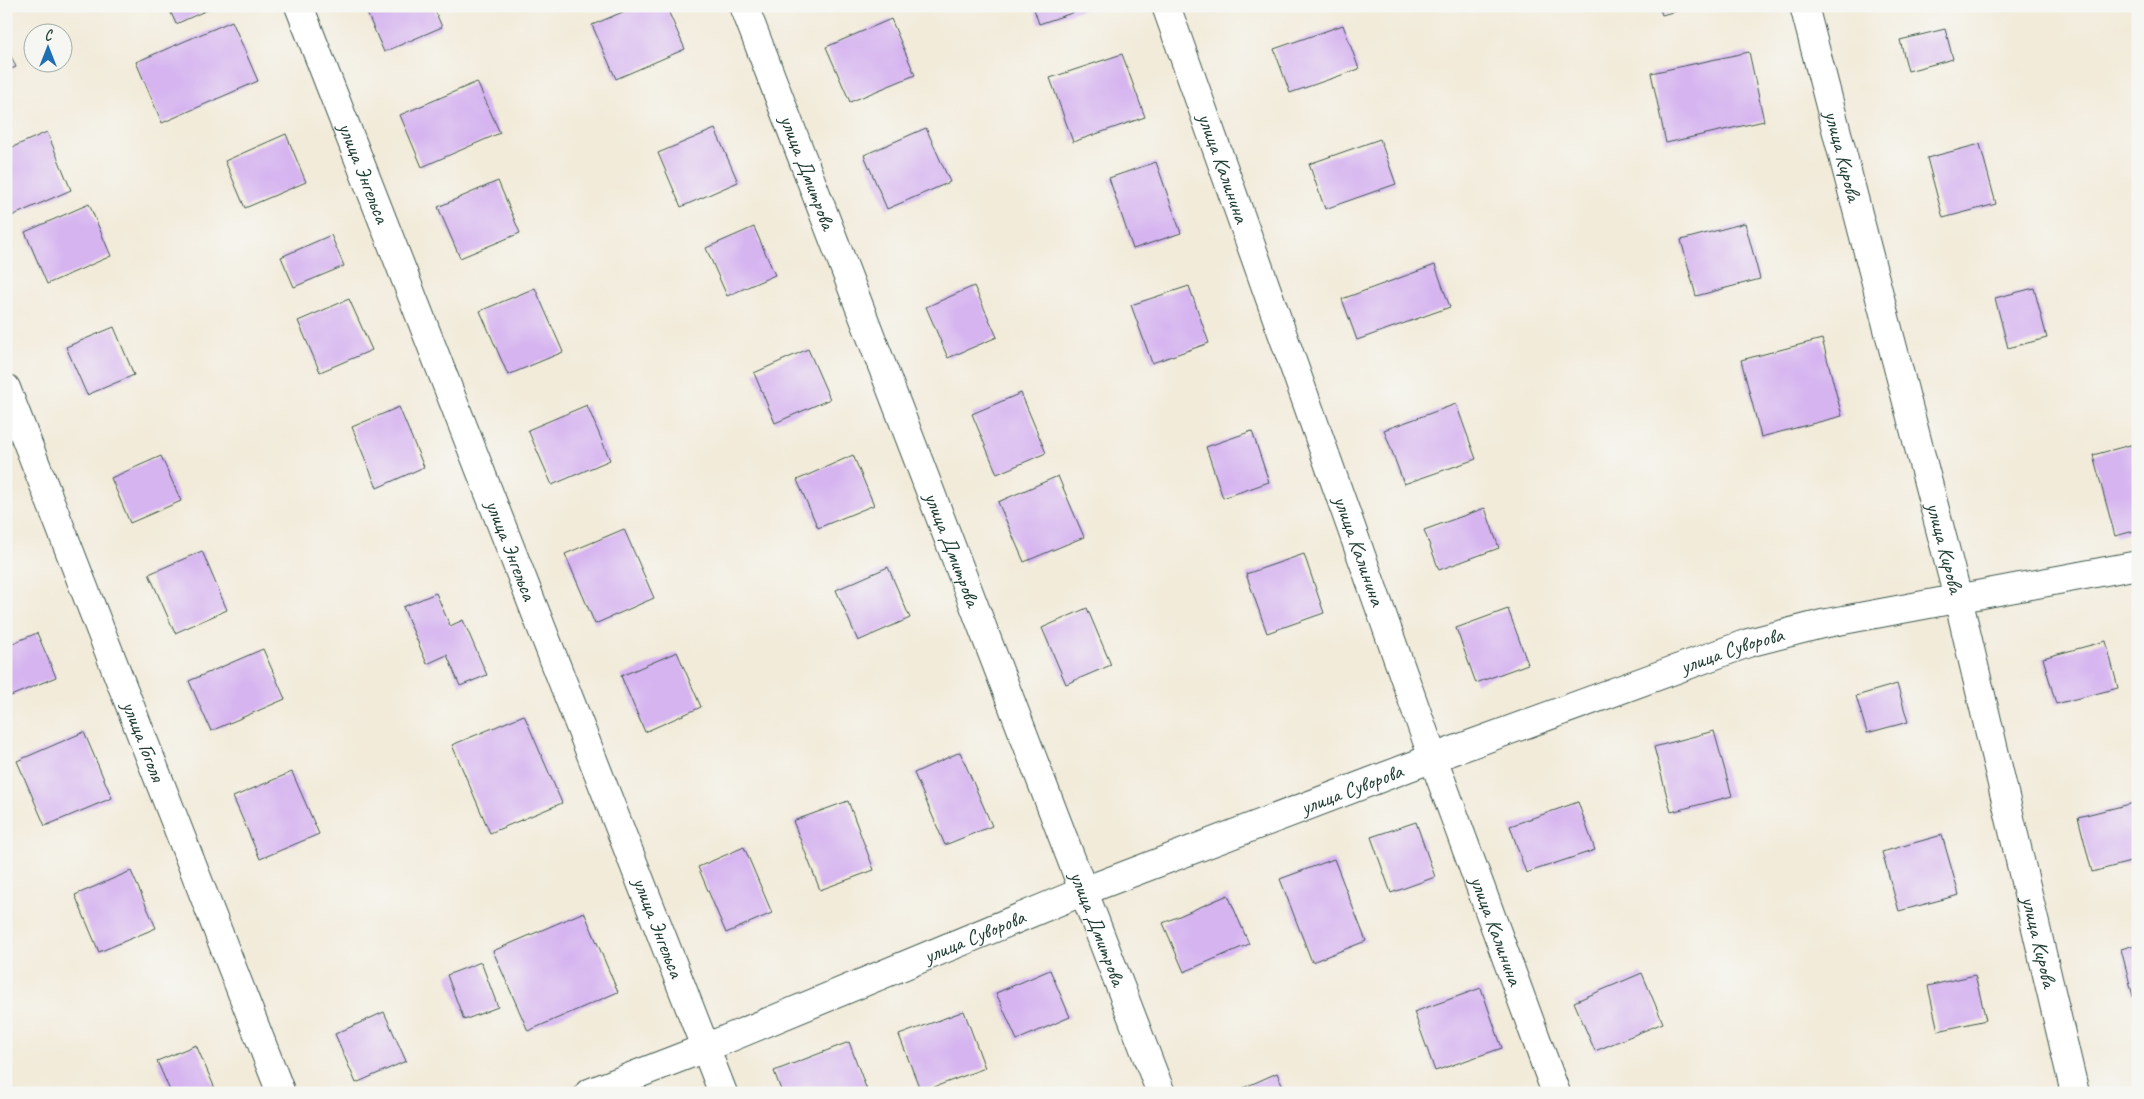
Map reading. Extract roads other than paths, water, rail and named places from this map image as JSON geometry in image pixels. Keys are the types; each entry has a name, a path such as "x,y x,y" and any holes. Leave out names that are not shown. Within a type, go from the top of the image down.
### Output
{"street":[{"name":"улица Энгельса","path":"299,6 723,1093"},
{"name":"улица Дмитрова","path":"744,6 1161,1093"},
{"name":"улица Калинина","path":"1166,6 1433,758 1556,1093"},
{"name":"улица Кирова","path":"1804,6 1958,598 2075,1093"},
{"name":"улица Гоголя","path":"6,388 281,1093"},
{"name":"улица Суворова","path":"589,1093 705,1048 1084,891 1433,758 1748,643 1822,624 2138,565"}]}
